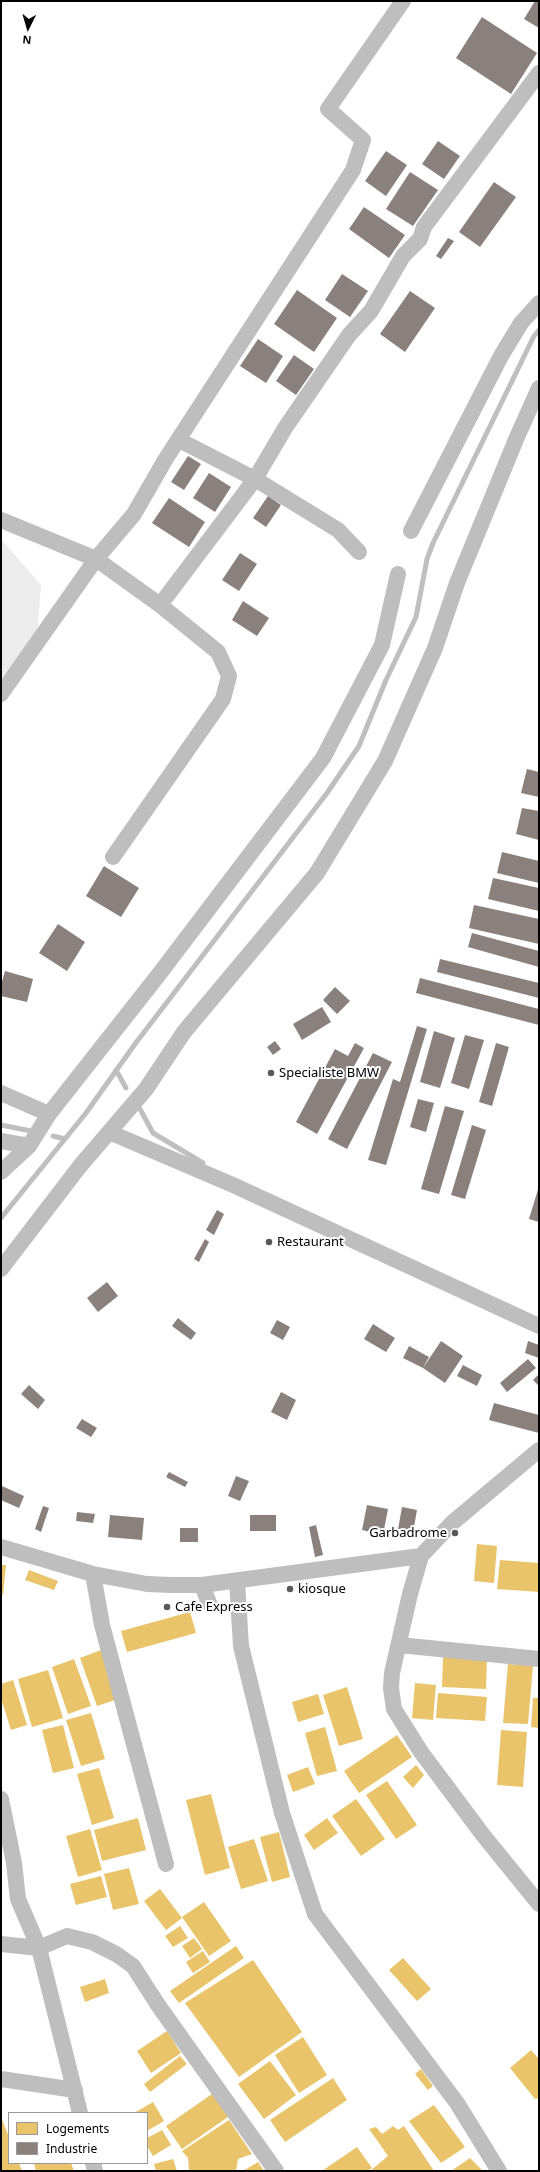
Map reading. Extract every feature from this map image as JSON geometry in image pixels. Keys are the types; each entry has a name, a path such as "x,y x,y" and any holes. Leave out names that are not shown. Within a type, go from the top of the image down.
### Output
{"street":[{"path":"1,694 96,559 134,514 179,440 353,170 363,140 328,109 403,1"},
{"path":"160,605 255,479 286,428 349,335 371,311 403,256 420,239 424,227 539,73"},
{"path":"411,531 501,356 521,323 539,303"},
{"path":"1,1269 80,1166 146,1089 184,1032 317,873 385,761 435,648 457,583 517,437 539,388"},
{"path":"179,440 255,479 338,530 359,552"},
{"path":"1,520 96,559 160,605 218,652 229,676 223,698 113,857"},
{"path":"1,1172 28,1146 49,1114 160,973 323,758 382,645 398,574"},
{"path":"1,1093 49,1114"},
{"path":"109,1132 233,1185 539,1326"},
{"path":"1,1141 28,1146"},
{"path":"539,1450 452,1523 421,1556 414,1578 392,1673 391,1688 394,1709 398,1718 421,1752 483,1835 539,1904"},
{"path":"1,1547 93,1574 147,1584 202,1585 421,1556"},
{"path":"93,1574 102,1625 166,1864"},
{"path":"237,1581 241,1646 282,1813 315,1914 457,2103 499,2171"},
{"path":"202,1585 209,1603"},
{"path":"399,1646 539,1659"},
{"path":"1,1799 14,1863 18,1899 39,1948 80,2112"},
{"path":"1,1944 39,1948 67,1936 92,1942 116,1954 133,1966 158,2005 276,2171"},
{"path":"1,2079 74,2090"}],"shaded area":[{"path":"1,539 41,585 37,637 1,678"}],"building: Logements":[{"path":"477,1544 497,1546 494,1583 474,1581"},
{"path":"500,1560 539,1563 539,1592 497,1589"},
{"path":"1,1565 6,1565 3,1595 1,1595"},
{"path":"29,1570 58,1581 54,1590 25,1580"},
{"path":"190,1612 196,1633 127,1652 121,1631"},
{"path":"101,1650 118,1699 97,1706 80,1658"},
{"path":"443,1657 487,1659 486,1689 442,1687"},
{"path":"74,1659 91,1706 68,1714 52,1667"},
{"path":"508,1664 533,1666 528,1724 503,1723"},
{"path":"48,1670 63,1718 32,1727 18,1679"},
{"path":"13,1680 27,1725 11,1730 1,1698 1,1684"},
{"path":"415,1683 436,1685 433,1720 412,1718"},
{"path":"347,1687 363,1739 339,1746 323,1695"},
{"path":"438,1693 487,1697 485,1721 436,1718"},
{"path":"318,1694 324,1714 298,1722 292,1702"},
{"path":"533,1698 539,1698 539,1728 531,1727"},
{"path":"91,1713 105,1759 81,1766 66,1720"},
{"path":"63,1725 74,1768 53,1773 42,1730"},
{"path":"325,1727 337,1771 317,1776 305,1733"},
{"path":"501,1730 527,1732 523,1787 497,1785"},
{"path":"397,1735 412,1757 359,1793 344,1771"},
{"path":"416,1765 424,1775 413,1788 403,1777"},
{"path":"308,1767 315,1784 293,1792 287,1775"},
{"path":"99,1768 114,1818 92,1825 77,1774"},
{"path":"387,1781 417,1825 396,1839 366,1795"},
{"path":"211,1794 230,1868 205,1875 186,1800"},
{"path":"356,1799 385,1839 361,1856 332,1816"},
{"path":"138,1818 146,1850 102,1861 94,1830"},
{"path":"327,1818 338,1833 314,1850 304,1835"},
{"path":"90,1829 102,1870 78,1877 66,1836"},
{"path":"279,1832 290,1877 272,1882 260,1837"},
{"path":"254,1839 268,1881 241,1889 228,1847"},
{"path":"129,1868 139,1904 113,1910 104,1874"},
{"path":"101,1876 107,1897 76,1905 70,1884"},
{"path":"160,1889 182,1918 166,1930 144,1901"},
{"path":"204,1902 231,1941 209,1956 182,1917"},
{"path":"180,1926 188,1938 173,1947 165,1936"},
{"path":"194,1938 202,1949 190,1958 182,1946"},
{"path":"236,1946 244,1958 179,2003 170,1991"},
{"path":"203,1951 210,1962 193,1973 186,1962"},
{"path":"403,1958 431,1989 417,2001 389,1970"},
{"path":"253,1960 302,2032 239,2077 185,2003"},
{"path":"105,1979 109,1993 85,2002 80,1987"},
{"path":"167,2031 181,2053 151,2073 137,2051"},
{"path":"303,2037 327,2075 299,2093 275,2055"},
{"path":"531,2050 539,2059 539,2098 535,2099 510,2068"},
{"path":"180,2056 187,2064 150,2092 144,2084"},
{"path":"270,2061 296,2095 264,2119 238,2084"},
{"path":"421,2069 433,2086 428,2090 415,2074"},
{"path":"333,2078 347,2100 285,2142 270,2120"},
{"path":"212,2094 228,2117 182,2149 166,2126"},
{"path":"153,2102 164,2121 148,2130 148,2112 136,2112"},
{"path":"434,2105 465,2147 441,2163 409,2121"},
{"path":"1,2117 8,2134 8,2164 19,2164 22,2171 1,2171"},
{"path":"229,2120 252,2154 238,2159 236,2171 189,2171 188,2158 182,2151"},
{"path":"393,2126 398,2130 404,2126 434,2171 370,2171 388,2156 369,2129 376,2127 382,2134"},
{"path":"162,2130 171,2145 153,2156 148,2148 148,2137"},
{"path":"357,2147 372,2168 367,2171 322,2171"},
{"path":"470,2158 483,2171 451,2171"},
{"path":"173,2159 177,2171 156,2171 154,2164"},
{"path":"258,2162 264,2171 243,2171"},
{"path":"34,2164 71,2164 74,2171 36,2171"}],"building: Industrie":[{"path":"535,1 539,1 539,28 524,19"},
{"path":"482,17 537,53 511,94 456,58"},
{"path":"438,141 460,156 444,179 422,164"},
{"path":"386,151 407,165 386,196 365,181"},
{"path":"410,172 438,190 413,226 386,209"},
{"path":"494,182 516,197 480,247 459,232"},
{"path":"364,207 405,235 389,258 349,229"},
{"path":"448,238 454,241 441,259 436,256"},
{"path":"342,274 368,291 350,317 325,300"},
{"path":"297,290 337,318 314,352 274,324"},
{"path":"410,291 435,308 405,352 380,334"},
{"path":"258,339 283,356 266,383 240,366"},
{"path":"294,355 314,369 296,395 276,381"},
{"path":"188,456 201,464 184,490 171,482"},
{"path":"209,473 231,487 215,512 193,498"},
{"path":"268,496 281,505 266,527 253,518"},
{"path":"169,498 205,522 189,547 152,523"},
{"path":"240,553 257,564 239,591 222,580"},
{"path":"243,601 269,618 257,636 232,620"},
{"path":"527,769 539,772 539,797 521,793"},
{"path":"522,808 539,811 539,840 516,834"},
{"path":"502,852 539,861 539,883 497,873"},
{"path":"104,866 139,888 121,917 86,896"},
{"path":"493,878 539,888 539,911 488,899"},
{"path":"474,905 539,919 539,944 469,928"},
{"path":"58,924 85,942 67,971 39,953"},
{"path":"472,933 539,951 539,967 468,947"},
{"path":"440,959 539,983 539,998 437,972"},
{"path":"5,971 33,979 27,1002 1,996 1,985"},
{"path":"420,978 539,1009 539,1025 416,993"},
{"path":"335,987 350,1001 337,1014 323,1000"},
{"path":"322,1007 331,1022 302,1040 293,1024"},
{"path":"417,1026 427,1029 386,1165 368,1160 393,1079 400,1082"},
{"path":"434,1031 455,1038 440,1088 420,1082"},
{"path":"465,1035 484,1040 469,1089 451,1083"},
{"path":"275,1041 281,1049 273,1055 267,1047"},
{"path":"355,1043 364,1048 317,1134 296,1122 335,1049 348,1056"},
{"path":"496,1043 509,1047 492,1106 479,1102"},
{"path":"373,1053 392,1062 347,1149 328,1139"},
{"path":"418,1099 434,1103 426,1132 410,1127"},
{"path":"445,1106 464,1111 439,1194 421,1189"},
{"path":"472,1125 486,1130 465,1199 451,1195"},
{"path":"539,1186 539,1222 529,1219"},
{"path":"217,1210 224,1214 214,1235 206,1230"},
{"path":"205,1239 209,1242 199,1262 194,1259"},
{"path":"107,1282 118,1296 98,1312 87,1298"},
{"path":"178,1318 196,1333 191,1340 172,1326"},
{"path":"277,1320 290,1327 283,1340 270,1333"},
{"path":"373,1324 395,1338 386,1352 364,1339"},
{"path":"441,1341 463,1356 445,1383 423,1368"},
{"path":"528,1341 539,1345 539,1358 525,1353"},
{"path":"409,1346 429,1357 423,1368 403,1358"},
{"path":"528,1359 536,1368 507,1392 500,1383"},
{"path":"463,1365 482,1375 477,1386 457,1376"},
{"path":"539,1374 539,1386 533,1380"},
{"path":"29,1385 45,1400 38,1409 21,1394"},
{"path":"281,1392 296,1400 287,1420 271,1412"},
{"path":"494,1403 539,1415 539,1433 489,1420"},
{"path":"82,1419 97,1428 91,1437 76,1428"},
{"path":"169,1472 188,1482 185,1487 166,1477"},
{"path":"236,1476 249,1481 240,1501 228,1496"},
{"path":"2,1486 24,1496 19,1508 1,1500"},
{"path":"367,1505 388,1509 383,1535 362,1530"},
{"path":"43,1506 49,1508 41,1532 35,1529"},
{"path":"402,1507 417,1510 412,1538 397,1535"},
{"path":"77,1512 95,1514 93,1523 76,1521"},
{"path":"110,1515 144,1518 142,1540 108,1537"},
{"path":"250,1515 276,1515 276,1531 250,1531"},
{"path":"316,1525 323,1555 315,1557 309,1527"},
{"path":"180,1528 198,1528 198,1542 180,1542"}],"waterway":[{"path":"1,1218 86,1113 135,1044 327,793 359,746 386,680 416,617 427,559 433,543 534,336 539,330"},
{"path":"116,1070 126,1088"},
{"path":"140,1109 153,1133 203,1163"},
{"path":"1,1125 31,1131"},
{"path":"53,1136 65,1139"}],"place":[{"name":"Specialiste BMW","path":"271,1073"},
{"name":"Restaurant","path":"269,1242"},
{"name":"Garbadrome","path":"455,1533"},
{"name":"kiosque","path":"290,1589"},
{"name":"Cafe Express","path":"167,1607"}]}
